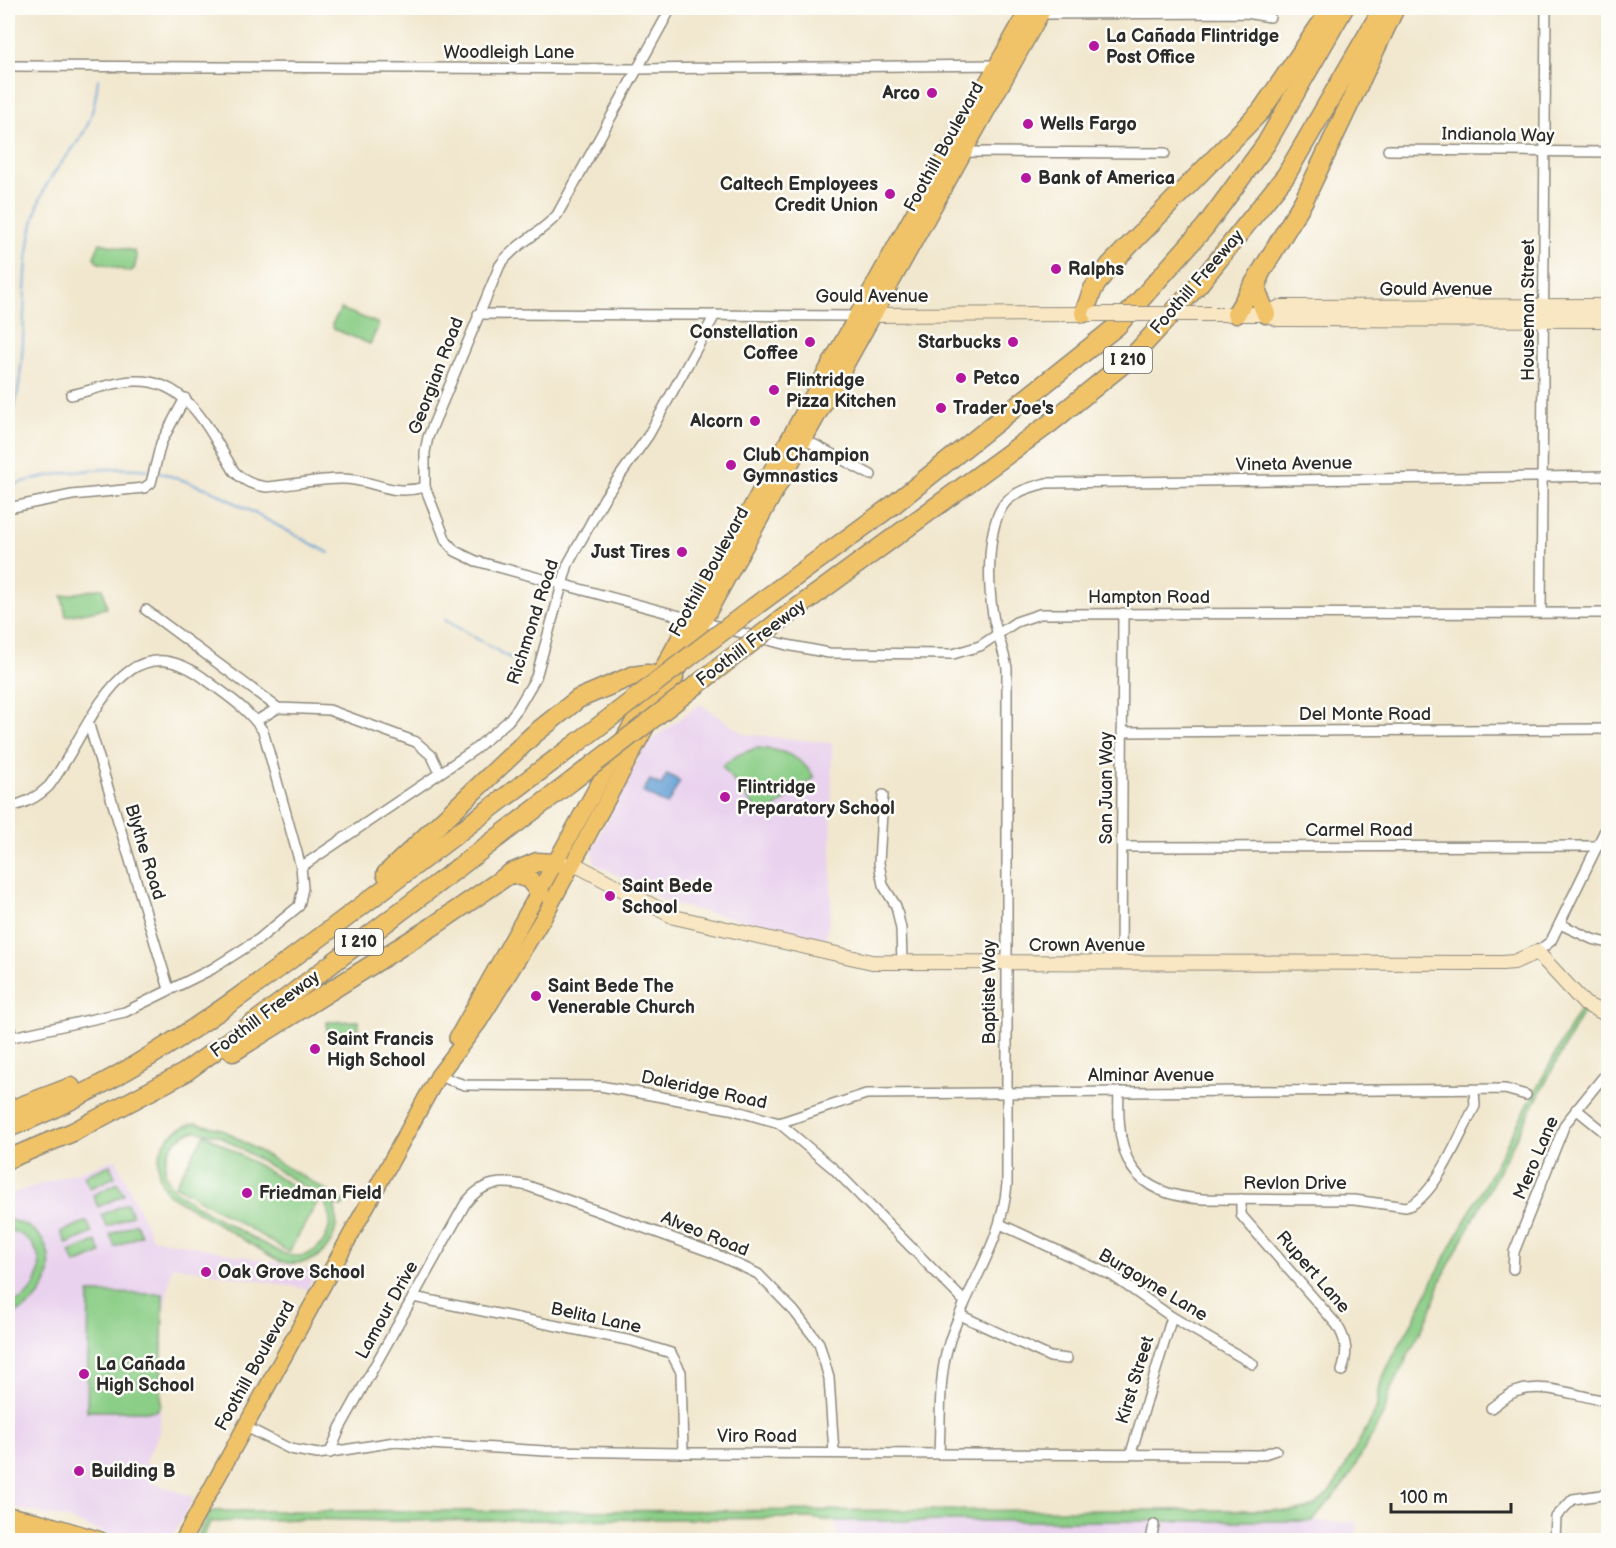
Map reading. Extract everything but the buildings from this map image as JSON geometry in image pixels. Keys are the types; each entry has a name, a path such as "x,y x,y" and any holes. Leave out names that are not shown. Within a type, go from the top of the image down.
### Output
{"highway":[{"path":"1090,314 1092,289 1110,265 1261,111 1332,8"},
{"name":"Foothill Freeway","path":"8,1128 101,1084 159,1051 305,948 753,607 893,505 1116,326 1205,227 1266,144 1344,8"},
{"name":"Foothill Freeway","path":"8,1159 73,1132 142,1097 216,1052 778,622 1049,424 1132,356 1199,284 1286,175 1383,8"},
{"path":"1236,314 1304,200 1395,8"},
{"path":"1258,276 1257,292 1266,314"},
{"path":"305,948 558,713 578,699 614,682 639,675 666,677"},
{"path":"142,1097 231,1053 432,927 511,873 537,862 565,864"},
{"path":"511,873 530,879 540,893"},
{"path":"8,1111 159,1051"}],"main road":[{"name":"Foothill Boulevard","path":"866,315 948,153 1004,66 1035,10"},
{"name":"Foothill Boulevard","path":"183,1540 438,1076 479,1022 696,620 866,315 964,152 1004,66"},
{"name":"Foothill Boulevard","path":"452,1055 455,1042 469,1016 540,893 565,864"},
{"path":"8,1515 49,1524 101,1540"},
{"path":"8,1527 63,1540"}],"street":[{"name":"Georgian Road","path":"671,8 557,215 544,229 510,251 500,265 428,437 425,452 425,487 446,541 455,551 476,561 696,620"},
{"name":"Houseman Street","path":"1540,613 1545,321 1546,8"},
{"path":"1035,10 1246,13 1270,17"},
{"name":"Woodleigh Lane","path":"8,66 637,69 1004,66"},
{"name":"Indianola Way","path":"1388,150 1608,152"},
{"path":"948,153 1165,153"},
{"name":"Gould Avenue","path":"1266,314 1280,307 1608,306"},
{"name":"Gould Avenue","path":"478,314 1266,314 1278,319 1608,320"},
{"name":"Richmond Road","path":"301,867 493,735 508,721 530,691 568,564 605,497 648,436 715,315"},
{"path":"71,395 135,381 166,386 185,398 198,413 234,471 242,479 255,486 267,488 340,479 394,491 407,492 425,487"},
{"path":"8,508 82,494 140,489 151,483 161,443 185,398"},
{"path":"799,436 871,475"},
{"name":"Vineta Avenue","path":"995,520 1006,502 1024,489 1046,483 1608,476"},
{"name":"Baptiste Way","path":"939,1453 944,1365 948,1346 965,1302 984,1267 1000,1224 1007,1184 1005,963 1007,668 992,613 991,551 995,520"},
{"path":"146,610 278,708"},
{"name":"San Juan Way","path":"1121,963 1123,613"},
{"name":"Hampton Road","path":"696,620 809,650 850,654 953,654 968,651 1016,622 1040,614 1608,613"},
{"path":"8,807 26,803 39,796 49,786 89,725 104,697 124,672 136,666 158,661 185,666 201,675 256,721 263,731 301,867 303,888 299,906 233,957 125,1012 10,1038 8,1022"},
{"path":"256,721 278,708 329,710 416,742 432,756 439,771"},
{"name":"Blythe Road","path":"89,725 169,989"},
{"name":"Del Monte Road","path":"1122,732 1608,729"},
{"path":"883,795 879,863 883,885 896,906 901,929 902,962"},
{"path":"1608,824 1551,941 1537,952 1585,1004 1608,1015"},
{"name":"Carmel Road","path":"1122,847 1596,846"},
{"name":"Crown Avenue","path":"565,864 580,867 674,917 872,962 1502,963 1514,962 1537,952"},
{"path":"1560,924 1608,944"},
{"name":"Mero Lane","path":"1513,1269 1514,1252 1559,1138 1576,1109 1608,1071"},
{"name":"Daleridge Road","path":"438,1076 465,1084 600,1086 730,1109 779,1124 834,1169 965,1302"},
{"name":"Alminar Avenue","path":"779,1124 866,1094 1505,1089 1526,1095"},
{"name":"Revlon Drive","path":"1119,1092 1118,1114 1122,1149 1127,1162 1143,1182 1158,1191 1180,1198 1354,1200 1399,1206 1412,1205 1429,1191 1475,1106 1474,1090"},
{"path":"1576,1109 1608,1135"},
{"name":"Alveo Road","path":"481,1188 502,1182 528,1186 711,1252 758,1274 794,1311 819,1343 829,1378 834,1453"},
{"name":"Lamour Drive","path":"330,1453 340,1428 461,1210 481,1188"},
{"name":"Rupert Lane","path":"1241,1199 1241,1215 1337,1324 1346,1339 1347,1355 1342,1371"},
{"name":"Burgoyne Lane","path":"1000,1224 1113,1276 1172,1317 1253,1364"},
{"name":"Belita Lane","path":"413,1298 632,1341 671,1353 681,1372 683,1453"},
{"path":"960,1315 1050,1357 1067,1359"},
{"name":"Kirst Street","path":"1131,1453 1172,1317"},
{"path":"1491,1408 1514,1392 1546,1386 1578,1397 1608,1401"},
{"name":"Viro Road","path":"244,1426 290,1449 318,1454 395,1442 545,1451 683,1453 1261,1455 1276,1450"},
{"path":"1555,1540 1556,1517 1573,1499 1608,1494"},
{"path":"1151,1540 1154,1525"}],"shaded area":[{"name":"Flintridge Preparatory School","path":"700,704 744,734 832,743 831,912 825,939 671,904 595,863 592,850 645,745"},
{"name":"La Cañada High School","path":"116,1159 152,1238 317,1271 307,1289 172,1266 163,1318 160,1431 145,1462 157,1469 150,1482 194,1497 170,1540 121,1540 71,1520 8,1506 8,1195"},
{"path":"1041,1519 1358,1522 1356,1540 837,1540 835,1521"}],"green space":[{"path":"100,243 134,251 137,257 134,269 129,272 97,262 94,257"},
{"path":"341,309 377,323 378,327 370,344 334,329 332,324"},
{"path":"103,588 107,608 66,616 62,596"},
{"path":"756,748 782,752 796,758 809,769 814,777 763,818 722,766 738,755"},
{"path":"1582,1005 1585,1008 1441,1280 1430,1313 1391,1389 1384,1413 1348,1479 1313,1521 835,1521 809,1518 395,1521 301,1519 210,1522 202,1540 196,1540 210,1511 1291,1511 1305,1509 1316,1504 1333,1487 1369,1425 1377,1406 1381,1382 1393,1356"},
{"path":"359,1021 358,1040 327,1040 327,1022"},
{"path":"196,1123 221,1129 345,1201 342,1207 334,1204 335,1230 325,1250 305,1262 279,1261 168,1194 162,1183 158,1161 166,1141 184,1127","holes":["196,1131 218,1135 321,1198 330,1221 326,1236 320,1246 300,1256 270,1247 210,1213 171,1186 165,1168 168,1151 173,1144 179,1138"]},
{"name":"Friedman Field","path":"205,1134 318,1201 289,1252 175,1185"},
{"path":"110,1165 115,1177 90,1188 84,1176"},
{"path":"118,1183 124,1195 98,1207 93,1195"},
{"path":"127,1203 132,1215 107,1227 101,1215"},
{"path":"8,1220 27,1226 40,1236 47,1250 50,1265 47,1281 39,1296 26,1308 8,1316 8,1305 22,1299 31,1290 40,1267 38,1255 32,1244 22,1235 8,1230"},
{"path":"87,1221 92,1233 67,1244 61,1232"},
{"path":"136,1223 141,1235 115,1247 110,1235"},
{"path":"96,1241 101,1253 75,1264 70,1252"},
{"path":"89,1293 163,1294 161,1406 156,1411 87,1411"}],"water":[{"path":"667,774 680,781 667,805 643,792 650,780 661,785"}],"waterway":[{"path":"8,429 21,372 25,283 33,225 45,187 79,141 90,120 98,79"},
{"path":"8,487 78,471 150,470"},
{"path":"156,471 211,490 329,553"},
{"path":"445,620 520,664"}],"place":[{"name":"La Cañada Flintridge Post Office","path":"1094,46"},
{"name":"Arco","path":"932,93"},
{"name":"Wells Fargo","path":"1028,124"},
{"name":"Bank of America","path":"1026,178"},
{"name":"Caltech Employees Credit Union","path":"890,194"},
{"name":"Ralphs","path":"1056,269"},
{"name":"Constellation Coffee","path":"810,342"},
{"name":"Starbucks","path":"1013,342"},
{"name":"Petco","path":"961,378"},
{"name":"Flintridge Pizza Kitchen","path":"774,390"},
{"name":"Trader Joe's","path":"941,408"},
{"name":"Alcorn","path":"755,421"},
{"name":"Club Champion Gymnastics","path":"731,465"},
{"name":"Just Tires","path":"682,552"},
{"name":"Flintridge Preparatory School","path":"725,797"},
{"name":"Saint Bede School","path":"610,896"},
{"name":"Saint Bede The Venerable Church","path":"536,996"},
{"name":"Saint Francis High School","path":"315,1049"},
{"name":"Friedman Field","path":"247,1193"},
{"name":"Oak Grove School","path":"206,1272"},
{"name":"La Cañada High School","path":"84,1374"},
{"name":"Building B","path":"79,1471"}]}
